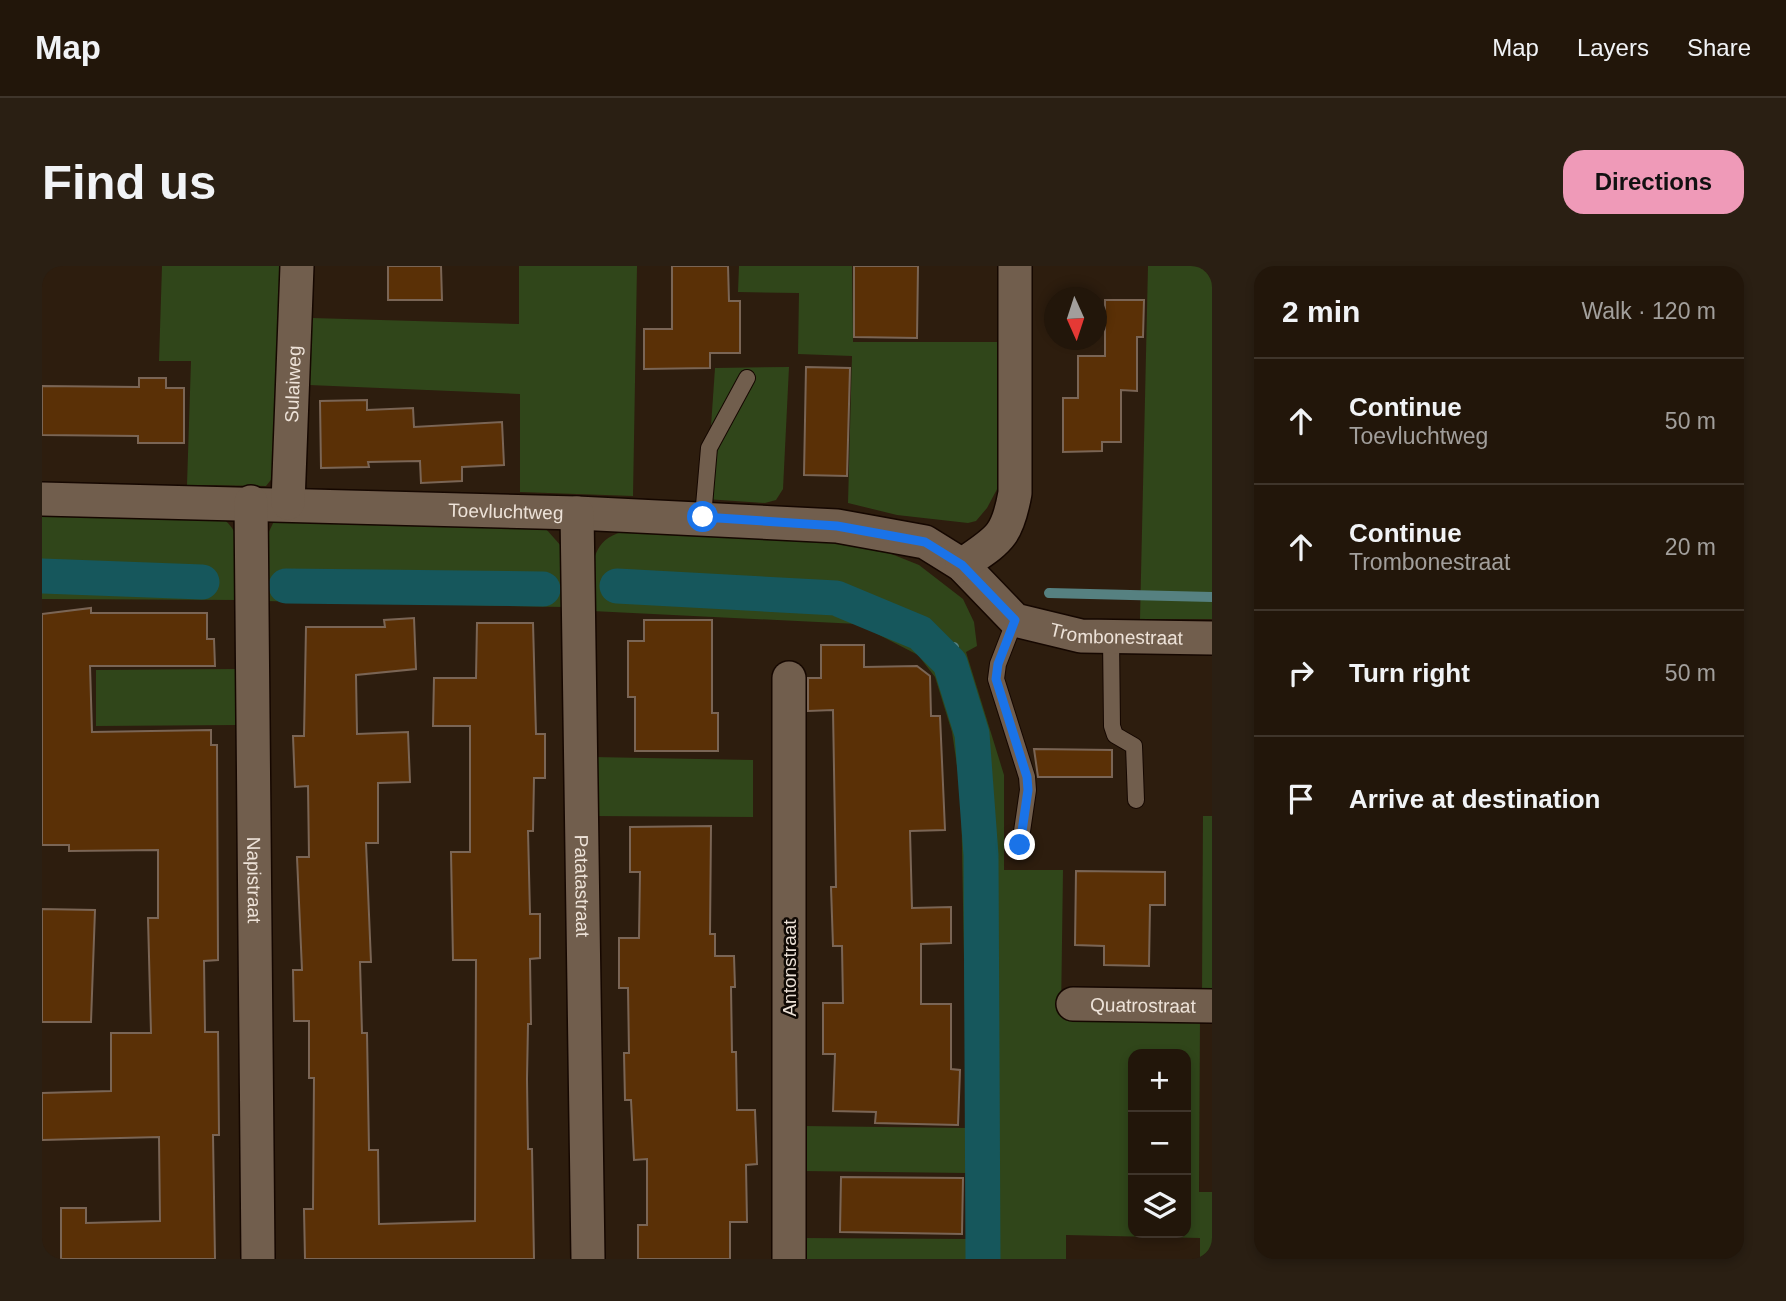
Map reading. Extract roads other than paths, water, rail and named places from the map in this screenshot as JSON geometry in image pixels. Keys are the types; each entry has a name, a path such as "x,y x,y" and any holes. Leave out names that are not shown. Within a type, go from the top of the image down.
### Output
{"street":[{"name":"Sulaiweg","path":"288,503 297,266"},
{"path":"1015,266 1014,494 1010,523 997,541 962,565 1015,620"},
{"name":"Toevluchtweg","path":"42,499 288,503 703,517 837,526 925,542 962,565"},
{"name":"Napistraat","path":"251,502 258,1259"},
{"name":"Patatastraat","path":"577,513 588,1259"},
{"name":"Trombonestraat","path":"1015,620 1081,636 1212,638"},
{"name":"Antonstraat","path":"789,678 789,1259"},
{"name":"Quatrostraat","path":"1073,1004 1212,1006"}],"lane":[{"path":"703,517 709,448 747,378"},
{"path":"1015,620 998,664 996,679 1027,777 1028,790 1020,845"},
{"path":"1111,638 1112,726 1115,735 1134,746 1136,800"}],"waterway":[{"path":"42,576 202,582"},
{"path":"286,586 543,589"},
{"path":"617,586 836,598 920,633 950,663 972,734 981,855 983,1259"},
{"path":"1049,593 1212,597"},
{"path":"950,663 954,647"}]}
